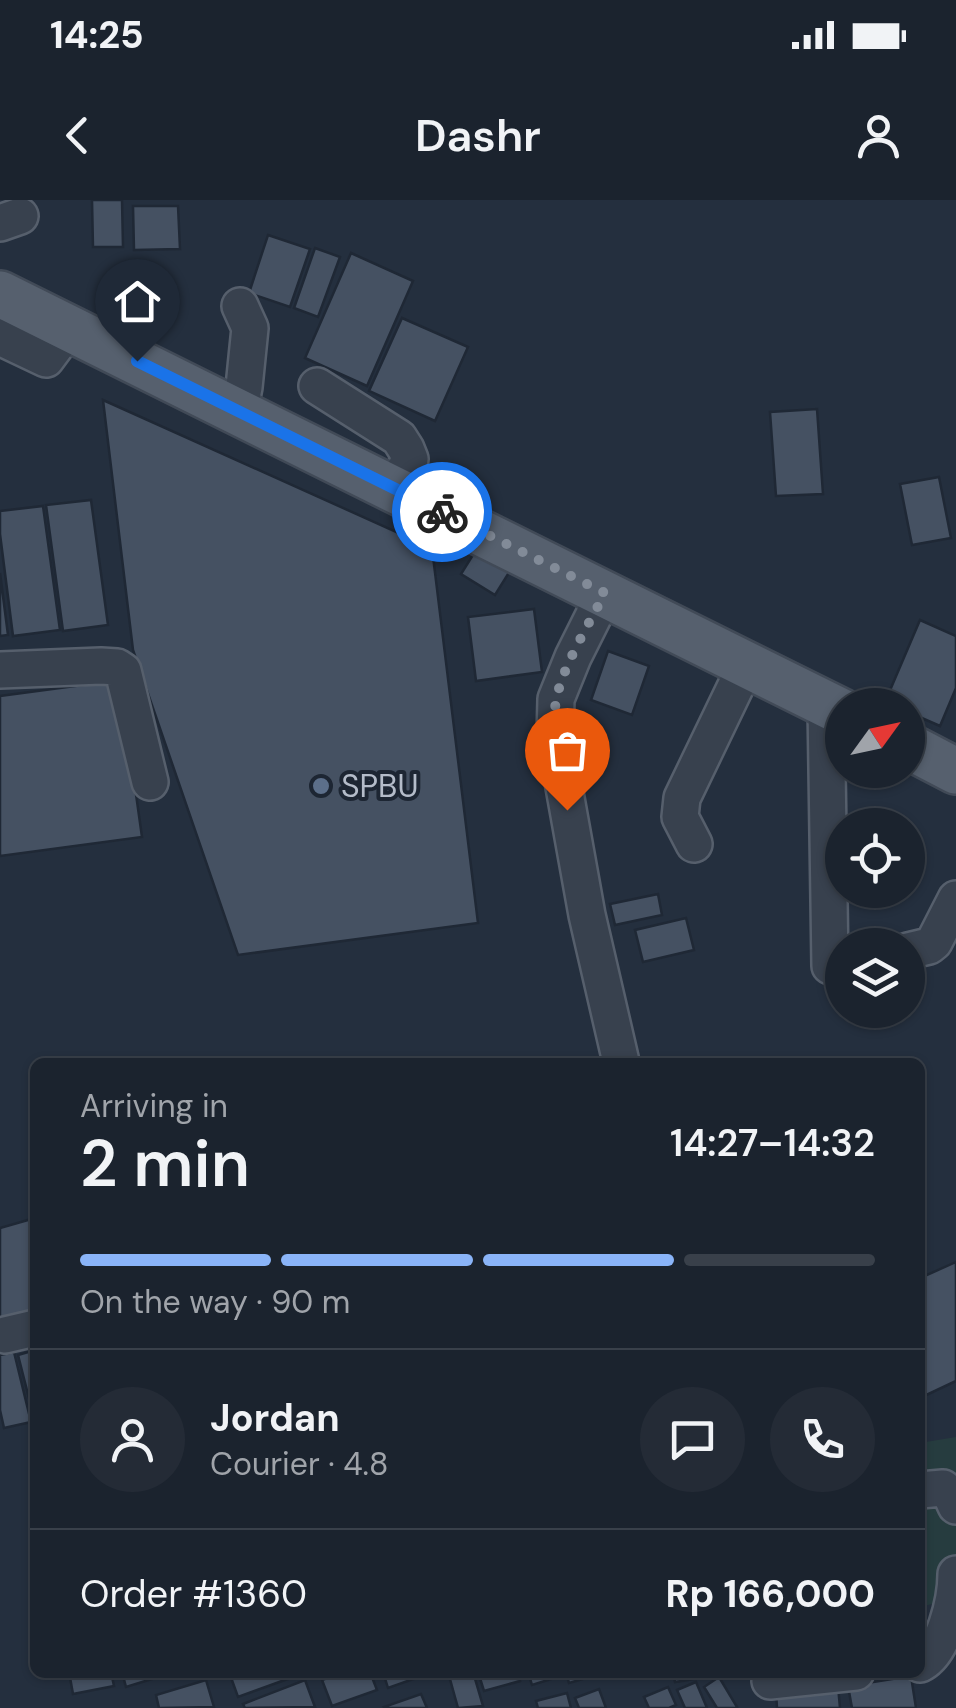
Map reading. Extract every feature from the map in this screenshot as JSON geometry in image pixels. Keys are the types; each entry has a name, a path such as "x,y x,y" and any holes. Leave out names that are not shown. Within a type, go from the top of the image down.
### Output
{"main road":[{"path":"0,294 825,703"},
{"path":"925,755 956,771"}],"street":[{"path":"239,412 250,328 240,306"},
{"path":"0,338 46,359 69,328"},
{"path":"317,386 399,438 410,459 395,489"},
{"path":"605,593 572,657 556,699 555,736 586,915 621,1058"},
{"path":"694,844 680,817 682,798 747,663"},
{"path":"0,670 118,667 126,677 150,782"},
{"path":"831,928 833,788"},
{"path":"925,947 934,942 956,899"},
{"path":"925,1490 943,1488 956,1506"},
{"path":"925,1662 930,1660 952,1610 956,1574"},
{"path":"767,1687 820,1678"}],"green space":[{"path":"956,1437 956,1598 925,1606 925,1442"}],"building":[{"path":"92,200 122,200 123,247 93,247"},
{"path":"133,206 178,206 180,249 134,250"},
{"path":"268,235 310,249 290,307 249,293"},
{"path":"315,248 340,257 318,317 294,308"},
{"path":"351,253 413,281 367,386 305,358"},
{"path":"402,318 468,347 435,421 369,391"},
{"name":"SPBU","path":"103,400 432,548 478,923 238,955 133,650"},
{"path":"817,409 823,494 776,496 770,412"},
{"path":"939,477 951,538 912,545 900,484"},
{"path":"91,500 108,625 63,631 46,505"},
{"path":"43,506 60,630 13,636 0,511"},
{"path":"476,550 510,571 495,595 461,574"},
{"path":"0,573 8,635 0,636"},
{"path":"534,609 542,672 476,681 468,617"},
{"path":"920,620 956,636 956,688 940,726 925,719 925,688 891,688"},
{"path":"608,651 649,666 632,715 591,700"},
{"path":"120,680 142,837 0,856 0,696"},
{"path":"658,894 662,915 615,925 610,904"},
{"path":"686,918 694,950 643,962 635,930"},
{"path":"30,1219 30,1320 0,1329 0,1228"},
{"path":"956,1262 956,1381 925,1396 925,1276"},
{"path":"30,1351 30,1402 18,1355"},
{"path":"14,1352 30,1422 4,1428 0,1410 0,1355"},
{"path":"70,1678 112,1678 114,1686 73,1694"},
{"path":"124,1678 155,1678 126,1687"},
{"path":"231,1678 290,1678 238,1697"},
{"path":"372,1678 377,1690 332,1706 322,1680"},
{"path":"385,1678 416,1678 388,1688"},
{"path":"450,1678 475,1678 483,1706 458,1708"},
{"path":"480,1678 519,1678 520,1681 484,1691"},
{"path":"530,1678 555,1678 532,1685"},
{"path":"720,1678 737,1707 717,1708 704,1687"},
{"path":"911,1678 916,1708 852,1708 848,1686"},
{"path":"206,1680 214,1707 159,1708 156,1695"},
{"path":"305,1680 315,1707 245,1708 243,1704"},
{"path":"696,1682 707,1708 685,1708 677,1690"},
{"path":"838,1686 840,1708 777,1708 776,1691"},
{"path":"668,1687 676,1705 649,1708 644,1697"},
{"path":"599,1689 606,1708 579,1708 575,1698"},
{"path":"567,1693 571,1708 538,1708 536,1701"},
{"path":"421,1694 427,1708 384,1707"}],"way so far":[{"path":"442,512 605,593 572,657 556,699 555,736 567,810"}],"place":[{"name":"SPBU","path":"321,786"}],"route":[{"path":"137,361 442,512"}]}
